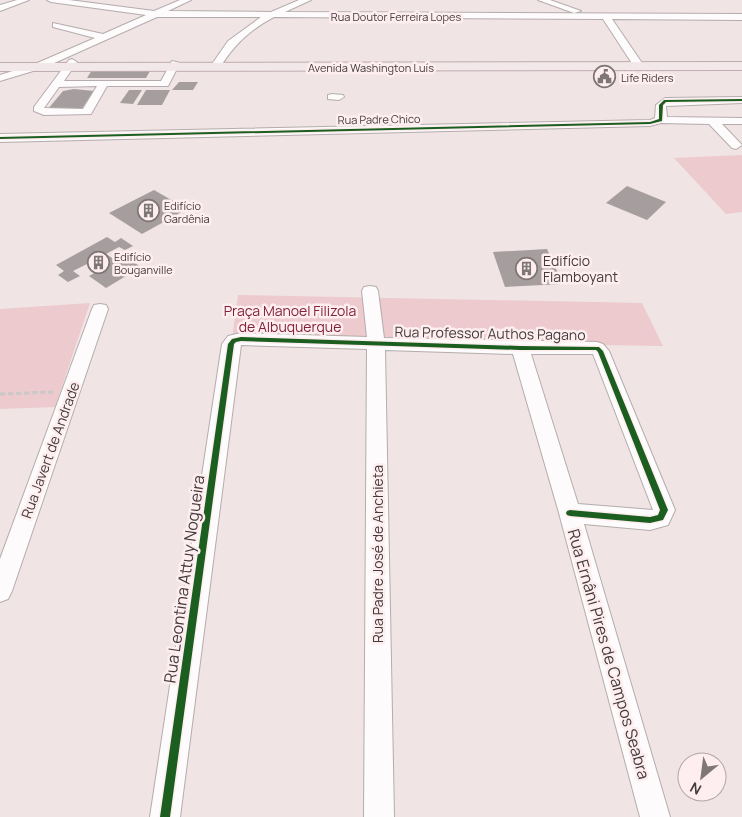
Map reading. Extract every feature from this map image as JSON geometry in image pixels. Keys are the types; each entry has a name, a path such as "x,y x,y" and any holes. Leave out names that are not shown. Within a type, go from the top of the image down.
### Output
{"main road":[{"name":"Avenida Washington Luís","path":"0,65 638,64 742,62"},
{"name":"Avenida Washington Luís","path":"638,64 742,66"}],"street":[{"path":"0,8 26,0"},
{"name":"Rua Doutor Ferreira Lopes","path":"51,0 155,14 742,17"},
{"path":"0,78 8,77 43,64 187,0"},
{"path":"216,65 243,34 271,15 307,0"},
{"path":"542,0 595,17"},
{"path":"606,17 638,64"},
{"path":"56,25 104,37"},
{"path":"71,64 38,110 44,112 88,112 104,83"},
{"path":"56,84 164,84 174,65"},
{"path":"742,100 664,101 661,104 661,120 742,121"},
{"name":"Rua Padre Chico","path":"0,138 650,123 661,120"},
{"path":"712,121 736,145"},
{"name":"Rua Padre José de Anchieta","path":"370,290 376,343 379,817"},
{"name":"Rua Javert de Andrade","path":"0,591 7,548 71,392 100,309"},
{"name":"Rua Professor Authos Pagano","path":"231,344 234,340 241,339 520,348 590,346 600,351 664,510 660,518 650,520 570,513"},
{"name":"Rua Leontina Attuy Nogueira","path":"165,817 231,344"},
{"name":"Rua Ernâni Pires de Campos Seabra","path":"520,348 570,513 655,817"}],"path":[{"path":"0,394 71,392"}],"green space":[{"path":"742,155 742,212 726,214 674,158"},
{"name":"Praça Manoel Filizola de Albuquerque","path":"238,295 642,303 663,346 232,339"},
{"path":"90,303 55,407 0,409 0,309"}],"building":[{"path":"92,70 150,71 146,78 87,78"},
{"path":"179,82 198,82 193,90 172,90"},
{"path":"74,89 94,91 81,110 48,109 63,91"},
{"path":"129,90 142,90 133,104 120,103"},
{"path":"146,90 170,90 162,105 137,105"},
{"path":"627,186 666,202 647,220 606,203"},
{"name":"Edifício Gardênia","path":"154,190 187,209 142,234 109,213"},
{"name":"Edifício Bouganville","path":"107,237 115,242 121,238 133,246 125,250 119,247 106,254 115,260 123,255 141,267 106,288 89,276 98,271 87,264 73,271 80,276 68,282 58,275 64,271 56,265"},
{"name":"Edifício Flamboyant","path":"547,249 563,284 505,287 493,252"}],"cycle path":[{"path":"0,138 650,123 661,120 661,105 665,101 742,100"},
{"path":"165,817 231,344 234,340 520,348 597,348 600,351 664,510 660,518 650,520 570,513"}],"place":[{"name":"Life Riders","path":"605,77"},
{"name":"Edifício Gardênia","path":"148,211"},
{"name":"Edifício Bouganville","path":"98,262"},
{"name":"Edifício Flamboyant","path":"527,268"}]}
